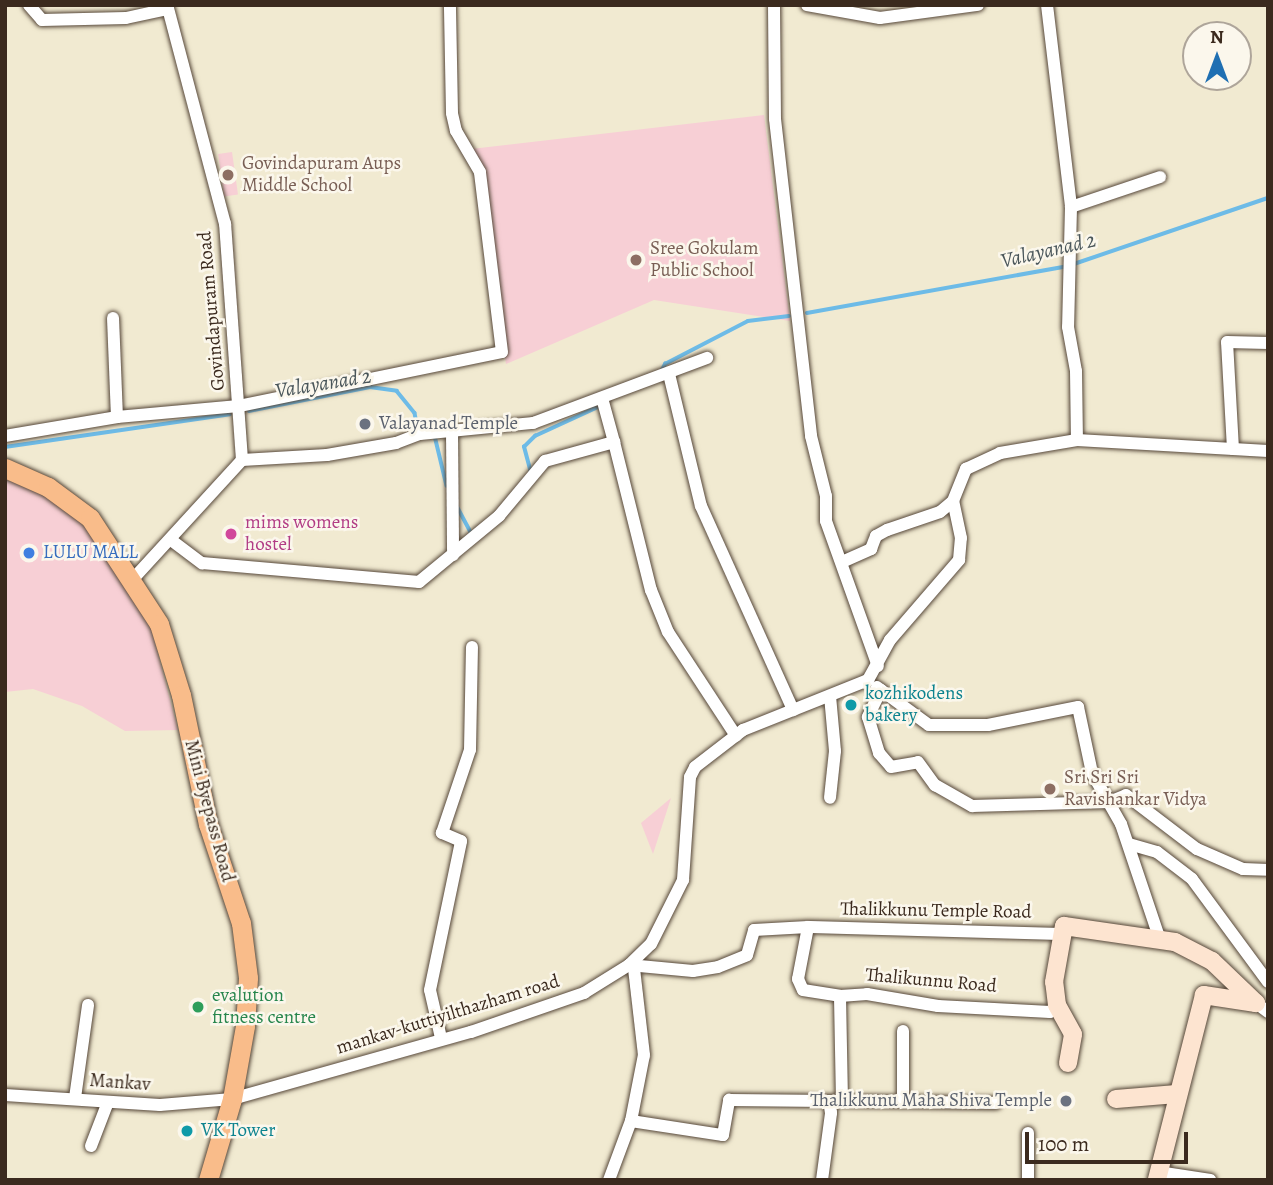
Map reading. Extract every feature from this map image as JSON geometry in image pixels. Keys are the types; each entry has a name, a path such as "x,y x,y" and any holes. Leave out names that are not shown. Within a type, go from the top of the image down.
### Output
{"main road":[{"name":"Mini Byepass Road","path":"5,468 48,487 90,518 133,579 159,624 181,695 208,824 241,923 247,990 232,1099 208,1180"}],"street":[{"path":"29,5 42,20 126,18 168,7"},
{"path":"5,436 117,417 239,406 502,352 480,172 456,131 452,113 450,5"},
{"path":"774,5 775,119 811,436 826,496 826,521 878,666"},
{"path":"807,5 880,18 978,5"},
{"path":"1047,5 1071,207 1068,327 1076,371 1077,440"},
{"name":"Govindapuram Road","path":"168,7 225,224 242,460"},
{"path":"1071,207 1160,177"},
{"path":"113,318 117,417"},
{"path":"1233,449 1227,342 1268,343"},
{"path":"133,579 242,460 327,454 452,431 533,423 707,358"},
{"path":"668,374 701,506 793,710"},
{"path":"602,398 651,590 668,632 736,736"},
{"path":"452,431 453,555"},
{"path":"842,562 871,549 876,536 887,530 940,512 953,501 966,469 1000,453 1077,440 1268,451"},
{"path":"171,540 202,563 419,582 499,516 545,461 614,442"},
{"path":"953,501 961,538 959,560 890,640 868,680 929,725 988,725 1078,708 1092,773 1129,844 1160,940"},
{"path":"441,1038 430,990 461,841 442,834 470,750 472,647"},
{"name":"mankav-kuttiyilthazham road","path":"232,1099 584,993 631,967 652,944 683,880 690,777 695,766 736,736 868,680"},
{"path":"881,690 868,717 879,753 891,766 918,762 935,785 972,806 1109,802 1126,795 1197,849 1243,869 1268,870"},
{"path":"830,696 835,751 831,798"},
{"path":"1129,844 1157,852 1192,879 1268,982"},
{"path":"1068,1063 1073,1034 1057,1005 1054,982 1064,926 1175,942 1212,961 1264,1004"},
{"path":"609,1180 631,1121 644,1055 631,967 693,971 718,967 747,955 754,930 808,927"},
{"name":"Thalikkunu Temple Road","path":"808,927 1063,934"},
{"name":"Thalikunnu Road","path":"808,927 799,979 803,990 840,996 867,994 938,1006 1050,1012 1057,1005"},
{"path":"1210,1180 1158,1176 1204,995 1264,1004"},
{"name":"Thalikunnu Road","path":"822,1180 831,1112 835,1101 840,996"},
{"path":"75,1098 88,1004"},
{"path":"904,1031 904,1102"},
{"path":"1116,1099 1177,1094"},
{"name":"Mankav","path":"5,1095 193,1104 232,1099"},
{"path":"631,1121 723,1135 729,1100 996,1104"},
{"path":"90,1146 108,1102"},
{"path":"1028,1132 1028,1180"}],"shaded area":[{"name":"Sree Gokulam Public School","path":"764,115 790,321 654,300 506,364 471,149"},
{"name":"Govindapuram Aups Middle School","path":"232,152 238,195 224,197 218,154"},
{"path":"5,474 77,514 149,620 178,730 125,731 82,706 33,689 5,692"},
{"path":"671,798 653,854 641,823"}],"waterway":[{"name":"Valayanad 2","path":"1074,264 1268,198"},
{"name":"Valayanad 2","path":"807,313 1067,266"},
{"name":"Valayanad 2","path":"662,370 665,364 748,321 789,316"},
{"name":"Valayanad 2","path":"249,411 370,387 397,391 415,413 418,430"},
{"name":"Valayanad 2","path":"531,473 524,447 535,436 600,406"},
{"path":"5,447 230,414"},
{"name":"Valayanad 2","path":"435,436 447,486"},
{"name":"Valayanad 2","path":"457,506 471,532"}],"place":[{"name":"Govindapuram Aups Middle School","path":"228,175"},
{"name":"Sree Gokulam Public School","path":"636,260"},
{"name":"Valayanad Temple","path":"365,424"},
{"name":"mims womens hostel","path":"231,534"},
{"name":"LULU MALL","path":"29,553"},
{"name":"kozhikodens bakery","path":"851,705"},
{"name":"Sri Sri Sri Ravishankar Vidya","path":"1050,789"},
{"name":"evalution fitness centre","path":"198,1007"},
{"name":"Thalikkunu Maha Shiva Temple","path":"1066,1101"},
{"name":"VK Tower","path":"187,1131"}]}
